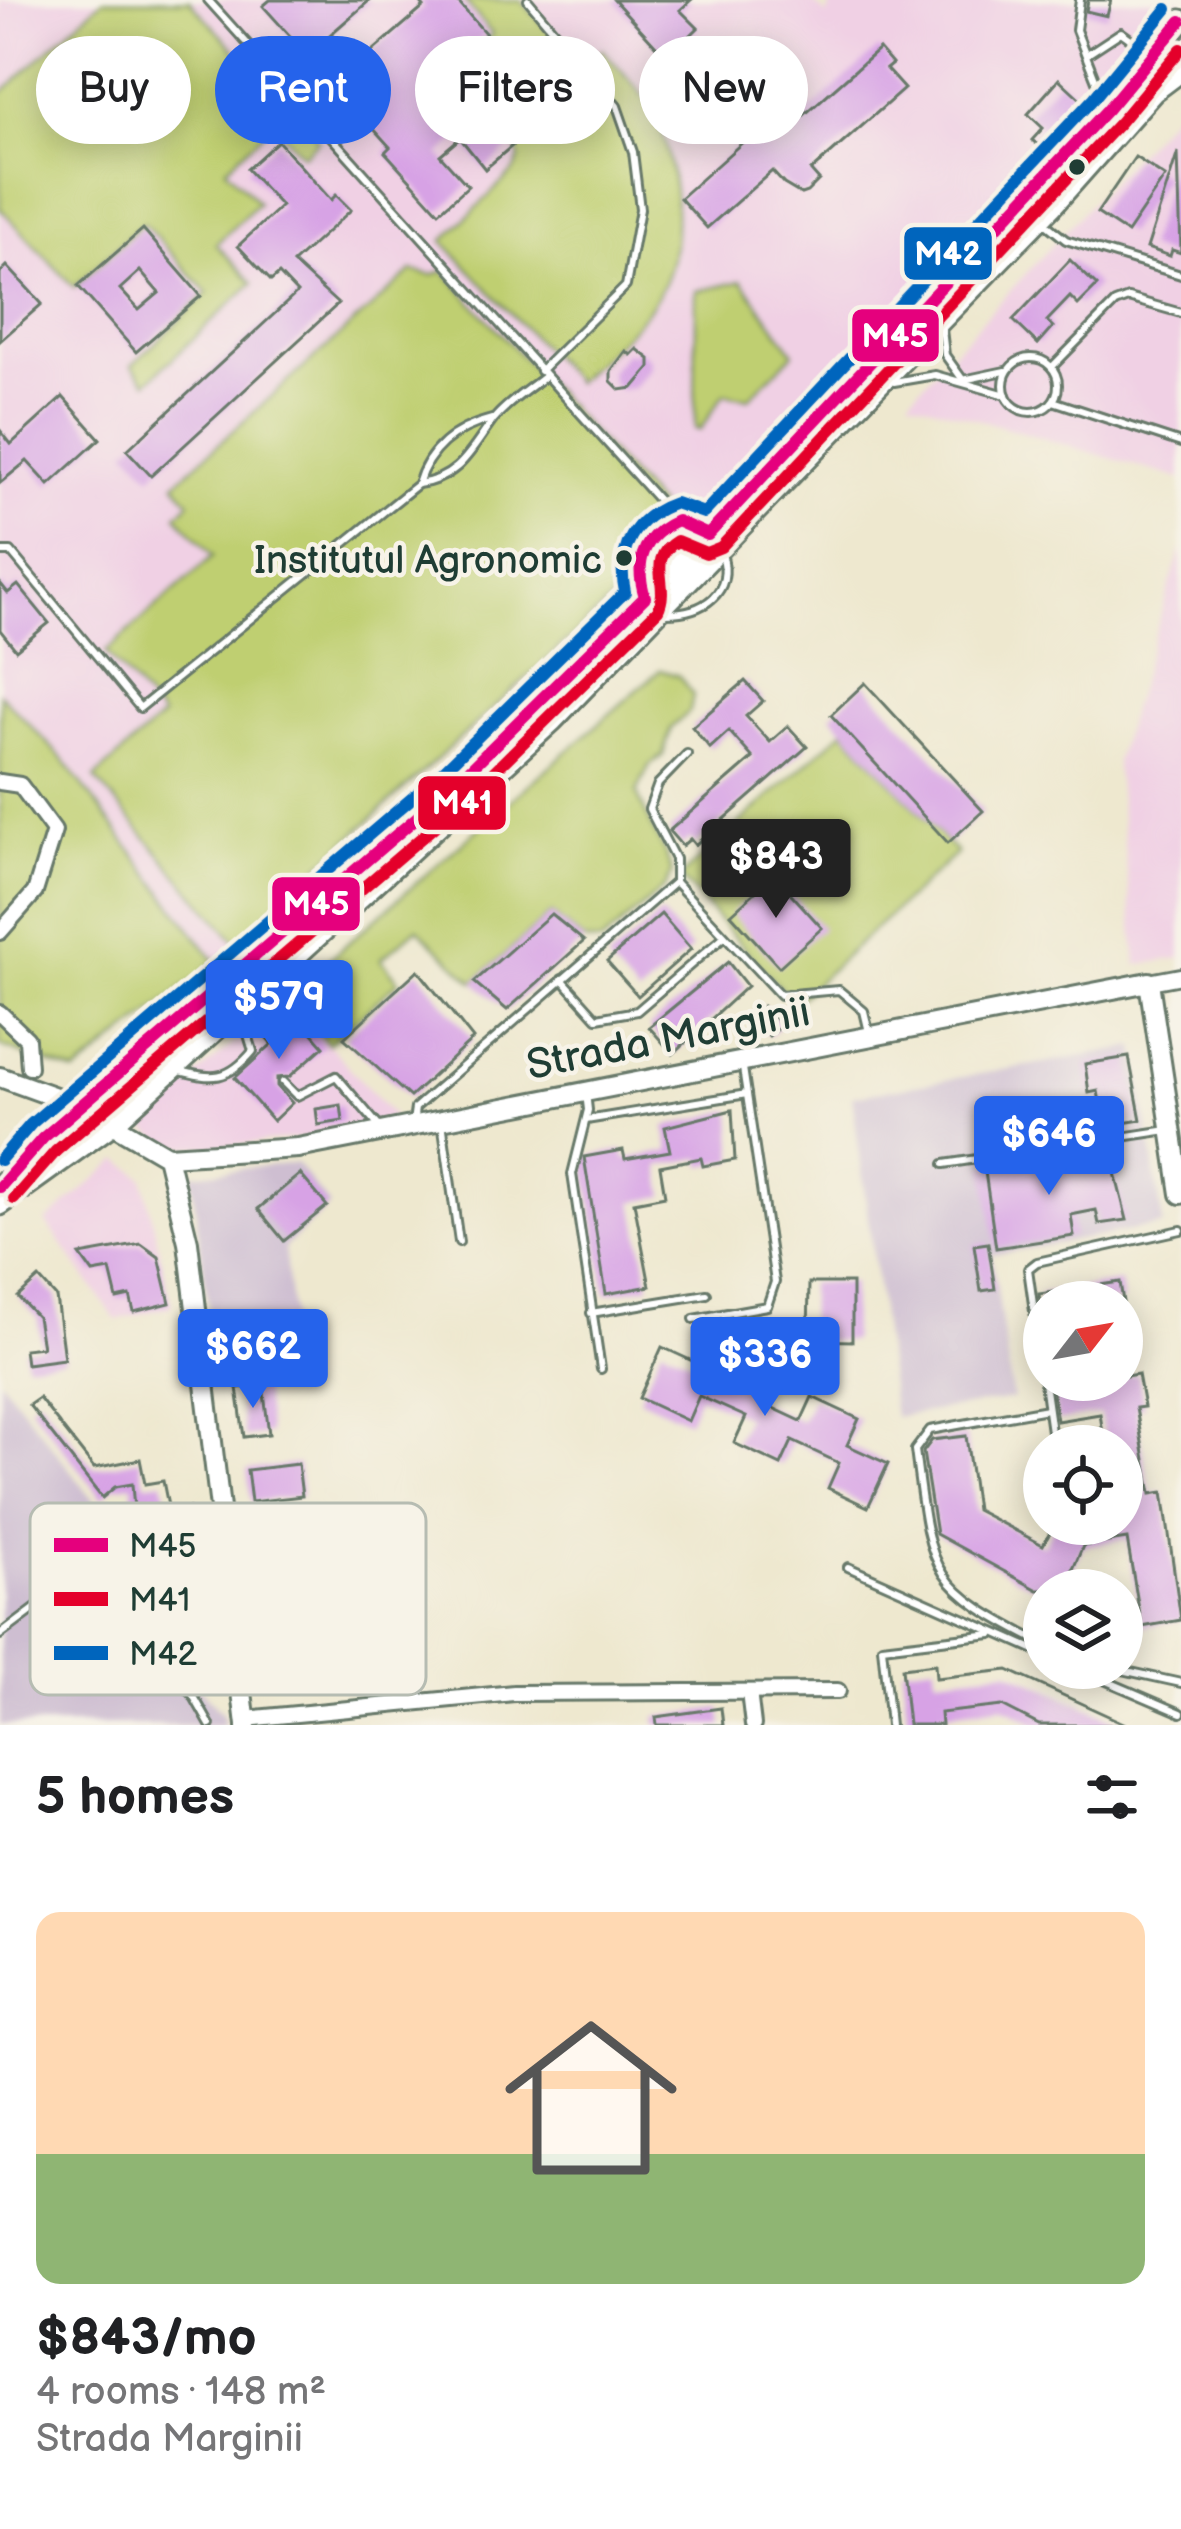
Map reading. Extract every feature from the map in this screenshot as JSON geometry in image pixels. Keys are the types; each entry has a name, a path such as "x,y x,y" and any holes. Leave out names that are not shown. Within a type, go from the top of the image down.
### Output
{"main road":[{"path":"0,1204 114,1122 498,772 638,630 1107,110 1181,21"},
{"path":"0,1186 43,1138 451,788 645,597 714,541 1039,218 1153,92 1181,70"}],"street":[{"path":"0,782 20,785 54,831 35,892 0,932"},
{"name":"Strada Marginii","path":"167,1156 228,1156 384,1132 742,1058 1181,976"},
{"path":"1148,982 1181,1194"},
{"path":"0,1013 27,1039 29,1067"},
{"path":"0,1077 114,1122 167,1156 188,1242 220,1503"},
{"path":"246,1722 514,1693 838,1691"},
{"path":"749,1692 754,1725"}],"lane":[{"path":"208,0 677,521 714,541 724,581 711,602 691,612 660,615 638,630"},
{"path":"418,484 432,482 469,458 494,419 626,286 640,209 633,152 611,95 528,0"},
{"path":"1080,0 1076,30 1107,110"},
{"path":"1086,55 1121,32 1138,48 1155,52"},
{"path":"1039,218 1066,239 1181,275"},
{"path":"1052,367 1115,303 1128,298 1181,313"},
{"path":"952,304 942,338 945,355 963,380"},
{"path":"963,380 1009,370 1026,358 1052,367"},
{"path":"1052,367 1058,384 1053,401"},
{"path":"1006,394 1009,370"},
{"path":"842,418 899,379 935,375 1006,394 1028,412 1053,401 1181,443"},
{"path":"0,552 11,552 140,708 418,484 438,446 470,425 494,419"},
{"path":"645,597 638,577 641,550 656,532 677,521"},
{"path":"687,754 658,784 649,809 675,859 675,882 722,938 780,995 839,990 864,1011 870,1035"},
{"path":"413,1125 415,1108 675,882"},
{"path":"562,979 597,1018 637,1011 722,938"},
{"path":"173,1069 214,1081 237,1071 256,1054 240,1009"},
{"path":"694,1319 767,1306 773,1298 742,1058"},
{"path":"283,1082 297,1096 336,1076 384,1132"},
{"path":"586,1090 586,1120 572,1174 601,1369"},
{"path":"586,1120 747,1094"},
{"path":"442,1119 459,1242"},
{"path":"944,1164 1172,1130"},
{"path":"1050,1425 1028,1269 1037,1262 1181,1230"},
{"path":"591,1313 707,1294"},
{"path":"1023,1634 976,1610 947,1581 927,1543 915,1450 930,1430 1047,1409"},
{"path":"848,1567 1023,1645"},
{"path":"0,1635 30,1612"},
{"path":"890,1725 882,1647 995,1634"},
{"path":"1143,1675 1181,1683"},
{"path":"1125,1689 1181,1713"},
{"path":"193,1695 210,1725"}],"shaded area":[{"path":"0,0 810,0 827,16 832,0 1181,0 1173,16 707,506 676,510 646,525 632,547 623,586 613,603 216,962 62,758 0,694"},
{"path":"1181,104 1181,479 909,399 1046,252"},
{"path":"1181,549 1181,958 1137,965 1115,761"},
{"path":"286,997 394,1117 325,1136 217,1147 170,1146 141,1125"},
{"path":"1136,1047 1163,1225 992,1255 1013,1399 894,1417 852,1096"},
{"path":"119,1159 143,1177 172,1306 116,1320 46,1222"},
{"path":"296,1163 330,1206 284,1248 295,1339 214,1350 191,1174"},
{"path":"0,1379 96,1503 30,1503 30,1695 206,1695 223,1715 224,1725 0,1725"}],"green space":[{"path":"102,0 189,0 222,36 215,36 215,144 252,144 226,168 258,203 216,244 253,283 147,382 132,365 208,293 143,223 74,287 0,208 0,95 36,61 36,144 191,144 191,36 63,36"},
{"path":"464,0 521,0 554,36 490,36"},
{"path":"615,64 639,92 639,144 665,144 668,156 675,230 667,276 640,319 575,382 443,241 515,170 520,158 514,144 615,144"},
{"path":"292,144 315,144 303,155"},
{"path":"412,271 432,275 444,271 659,507 630,545 610,602 236,942 95,778 162,717 106,652 213,556 177,515 190,502 175,483"},
{"path":"742,281 794,353 749,398 724,394 700,430 695,429 696,291"},
{"path":"660,670 679,676 693,695 690,711 671,728 663,755 649,766 637,792 672,874 665,887 601,943 584,941 551,914 474,982 417,928 381,959 399,981 328,1044 286,997"},
{"path":"0,694 62,758 216,962 76,1073 0,1046"},
{"path":"844,730 957,853 794,1003 680,877"}],"building":[{"path":"270,0 370,0 329,36 290,36 263,6"},
{"path":"418,0 456,0 486,34 415,36 415,144 453,144 440,155 468,186 439,212 385,152 390,147 390,36 424,7"},
{"path":"614,0 691,0 680,10 698,28 690,36 647,36"},
{"path":"1088,0 1111,0 1107,16 1086,11"},
{"path":"879,49 892,64 886,69 904,89 811,171 819,180 807,192 801,194 784,184 772,171 707,228 680,198 741,144 808,144 808,112"},
{"path":"1059,79 1087,105 1045,151 1032,140 1043,128 1028,114"},
{"path":"281,144 331,200 336,195 351,210 293,263 338,304 151,476 127,450 297,293 279,274 271,281 238,246 281,206 247,169"},
{"path":"465,144 510,144 512,146 485,169"},
{"path":"1178,152 1181,253 1172,250 1170,256 1147,248"},
{"path":"1135,157 1165,177 1127,233 1097,213"},
{"path":"143,229 201,296 136,352 78,286","holes":["140,271 159,293 139,310 120,289"]},
{"path":"1070,260 1097,286 1078,305 1070,297 1047,321 1053,327 1038,344 1013,320"},
{"path":"7,266 42,304 0,341 0,273"},
{"path":"637,349 650,359 650,368 633,388 620,390 611,381 611,371 626,351 631,355"},
{"path":"63,397 100,439 49,485 27,461 0,483 0,430 11,444"},
{"path":"0,583 8,593 18,585 49,623 16,650 0,630"},
{"path":"745,681 763,701 746,716 770,742 788,726 807,747 695,845 690,839 682,846 669,831 753,758 729,731 710,748 692,727"},
{"path":"865,683 983,811 948,843 831,715"},
{"path":"774,875 822,928 779,967 731,914"},
{"path":"551,914 584,941 507,1010 474,982"},
{"path":"661,914 691,949 638,996 607,961"},
{"path":"728,962 747,986 673,1054 649,1027"},
{"path":"418,970 473,1039 410,1097 344,1038"},
{"path":"763,1006 781,1025 769,1036 751,1017"},
{"path":"290,1007 324,1046 289,1077 277,1078 277,1086 292,1103 273,1121 235,1078 272,1044 262,1032"},
{"path":"1129,1057 1141,1120 1104,1126 1098,1091 1089,1093 1085,1064"},
{"path":"341,1105 343,1121 318,1125 316,1109"},
{"path":"732,1110 735,1160 703,1166 701,1158 660,1166 665,1196 634,1202 650,1286 606,1294 584,1157 623,1150 625,1159 670,1151 665,1127"},
{"path":"1062,1154 1064,1168 1112,1161 1127,1220 1099,1224 1096,1210 1071,1215 1074,1236 996,1248 984,1165"},
{"path":"300,1174 327,1206 284,1241 258,1209"},
{"path":"988,1243 995,1289 981,1291 974,1245"},
{"path":"141,1244 159,1257 170,1303 134,1312 130,1296 117,1299 110,1270 93,1273 80,1255"},
{"path":"39,1278 56,1297 64,1359 26,1364 24,1349 42,1347 37,1317 18,1297"},
{"path":"809,1283 852,1283 852,1341 808,1340"},
{"path":"662,1347 712,1370 719,1354 765,1375 754,1399 801,1421 812,1397 859,1419 847,1445 888,1464 868,1507 828,1488 839,1463 792,1441 781,1465 734,1443 746,1417 699,1396 688,1421 639,1398"},
{"path":"263,1385 269,1434 244,1437 237,1388"},
{"path":"39,1398 94,1468 140,1459 145,1484 163,1481 167,1503 133,1503 132,1484 115,1487 102,1498 29,1405"},
{"path":"1054,1401 1143,1401 1144,1407 1136,1408 1139,1425 1102,1425 1100,1414 1057,1421"},
{"path":"966,1436 976,1510 1023,1535 1023,1545 1089,1545 1083,1546 1073,1569 1023,1569 1023,1582 936,1534 923,1452 932,1440"},
{"path":"1143,1448 1151,1494 1163,1492 1181,1620 1143,1627 1143,1569 1132,1569 1128,1545 1143,1545"},
{"path":"298,1464 302,1496 251,1502 247,1470"},
{"path":"935,1664 936,1678 1008,1670 1023,1677 1023,1689 1049,1689 1128,1725 1039,1725 1002,1706 940,1713 941,1725 908,1725 902,1668"},
{"path":"721,1708 723,1725 657,1725 656,1717"}],"transit line":[{"name":"M42","path":"0,1160 31,1124 439,775 625,592 623,562 639,526 675,503 704,513 1094,98 1167,9"},
{"name":"M45","path":"0,1187 43,1138 451,788 645,597 641,562 656,534 677,521 708,535 1107,110 1181,21"},
{"name":"M41","path":"14,1199 56,1151 463,802 658,610 660,564 668,548 677,541 706,553 721,547 1120,122 1181,49"}],"place":[{"name":"Institutul Agronomic","path":"624,558"}]}
